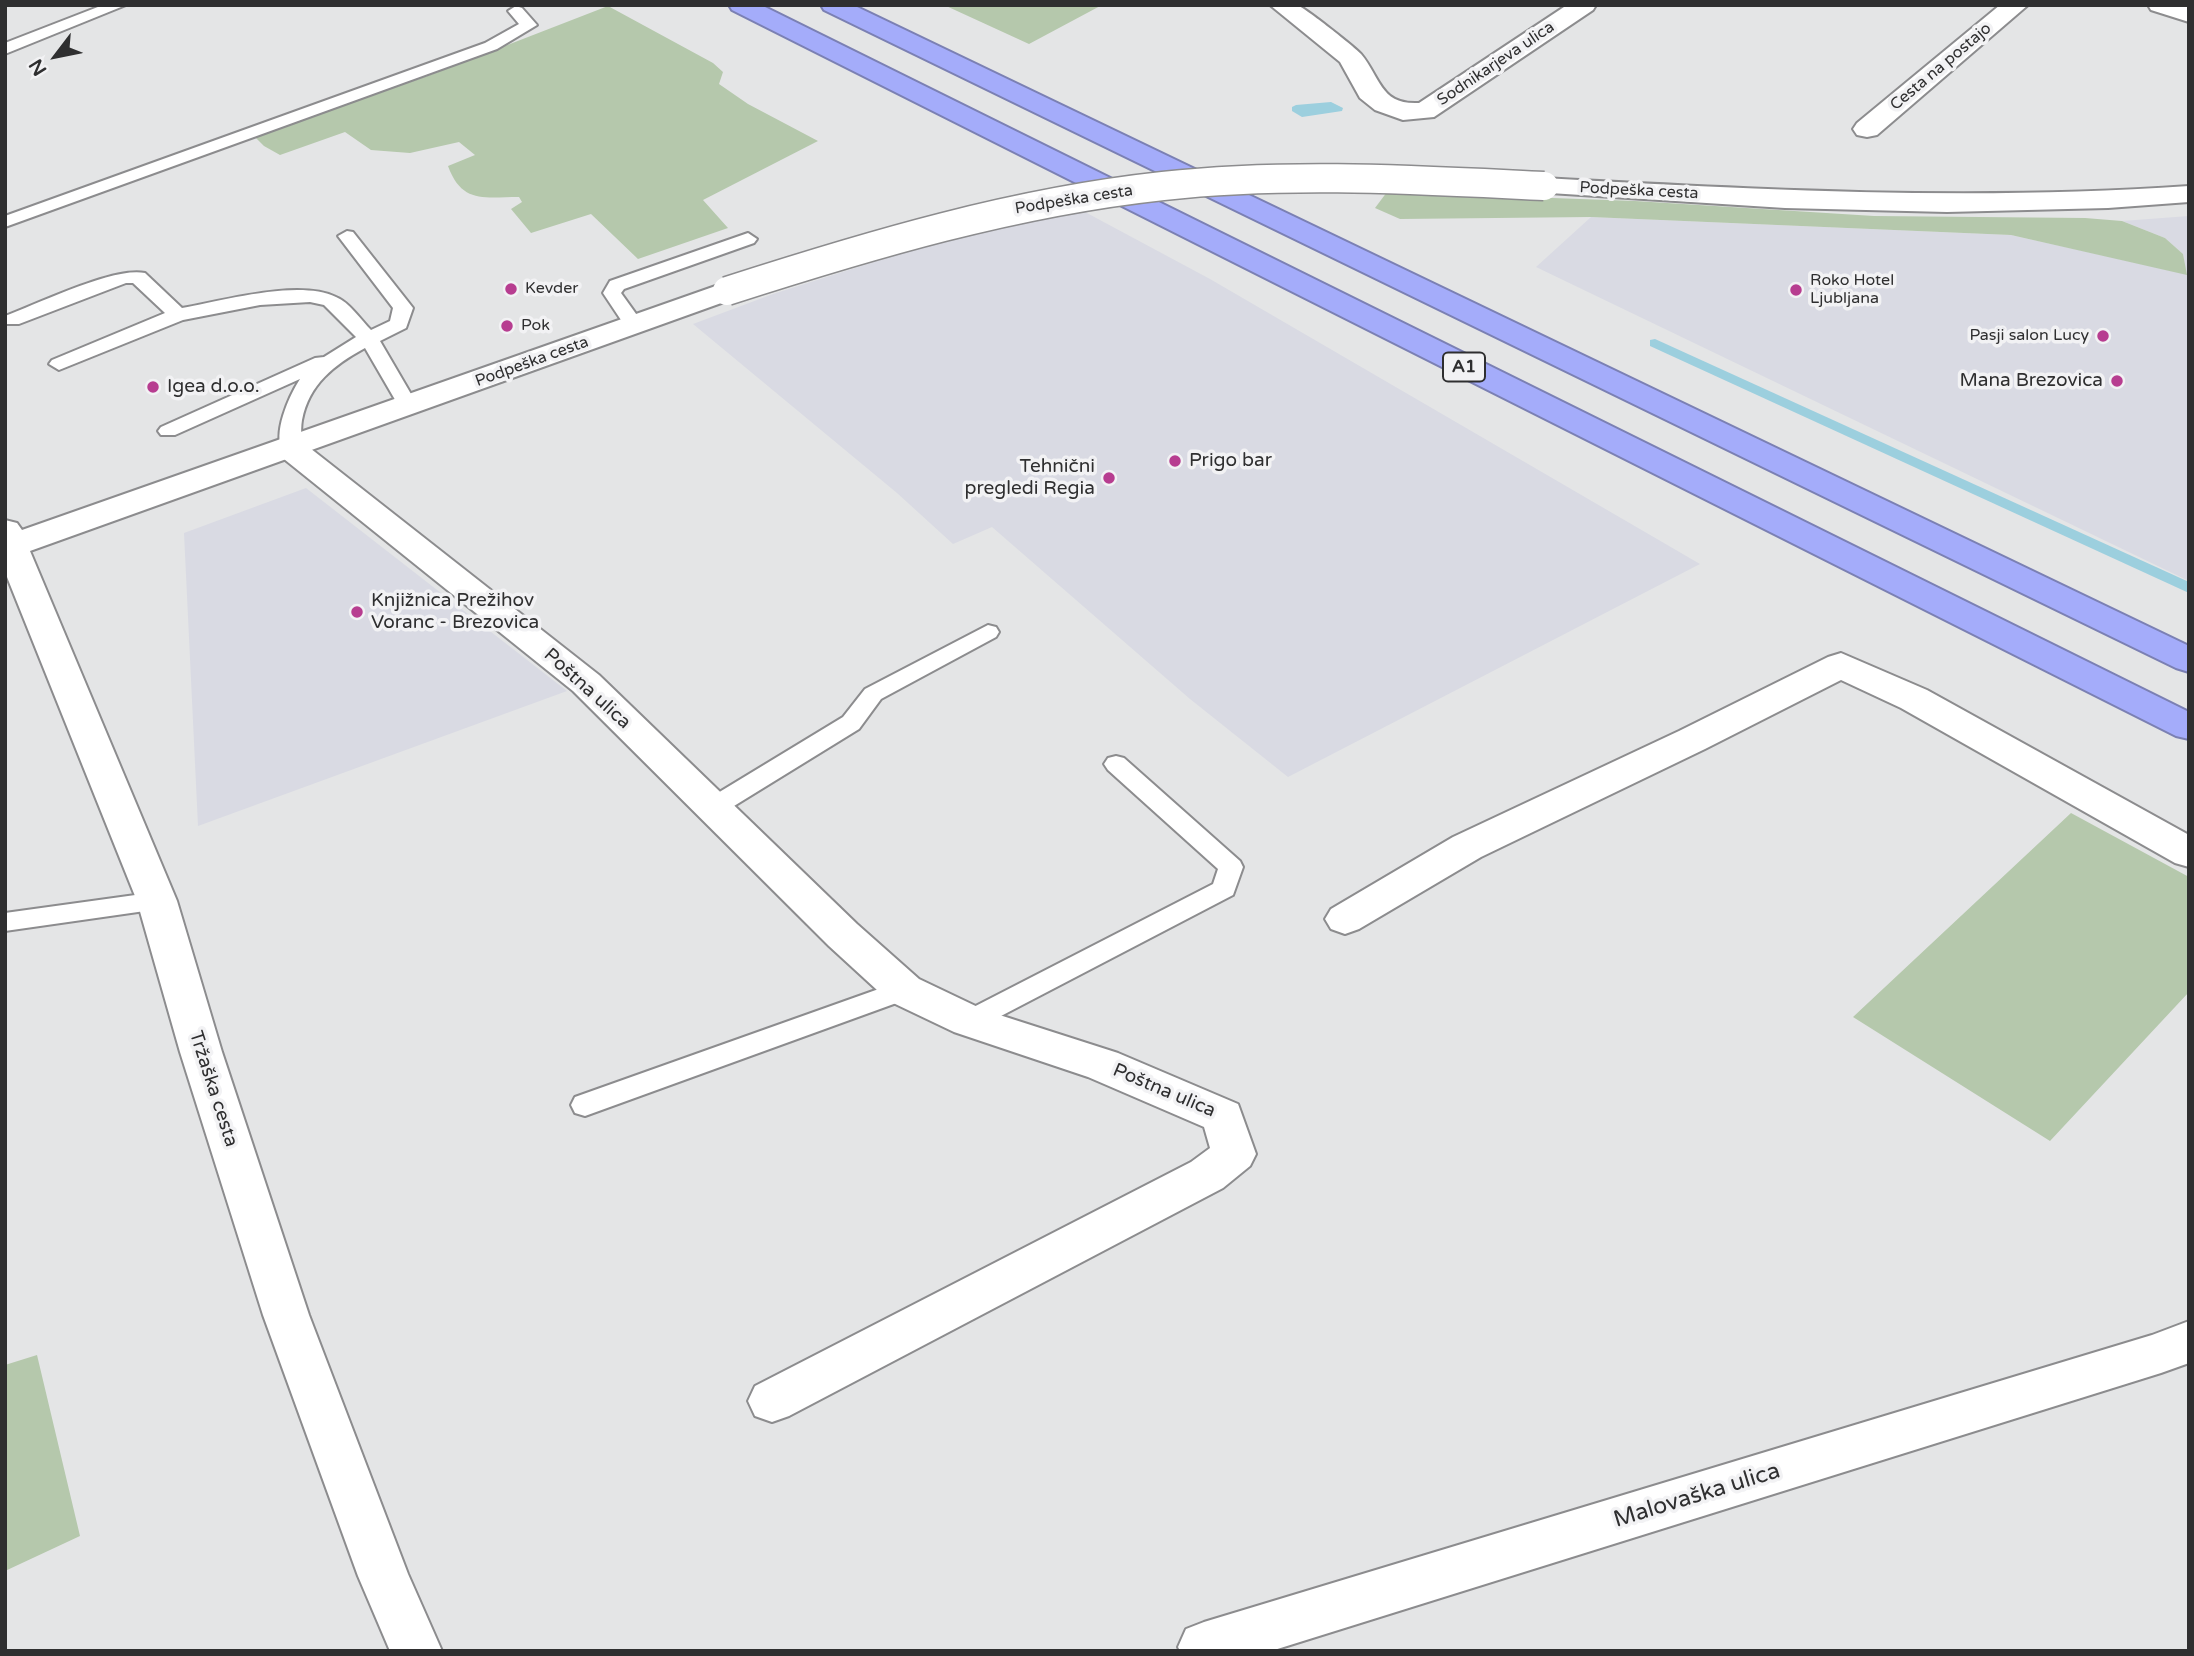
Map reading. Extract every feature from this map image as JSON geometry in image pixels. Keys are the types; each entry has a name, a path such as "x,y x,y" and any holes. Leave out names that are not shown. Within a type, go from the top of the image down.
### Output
{"highway":[{"name":"A1","path":"741,5 2189,727"},
{"name":"A1","path":"833,5 2189,660"}],"street":[{"name":"Sodnikarjeva ulica","path":"1282,5 1351,58 1369,92 1384,104 1403,112 1425,111 1584,5"},
{"name":"Cesta na postajo","path":"1867,130 2016,5"},
{"path":"2160,5 2189,15"},
{"name":"Podpeška cesta","path":"9,538 290,448 727,291 926,230 1009,210 1163,186 1345,177 1817,201 1961,204 2067,202 2189,194"},
{"name":"Poštna ulica","path":"290,448 586,683 712,808 904,990 969,1021 1103,1065 1223,1116 1234,1154 1207,1175 772,1401"},
{"name":"Tržaška cesta","path":"9,538 157,901 201,1052 286,1315 383,1576 416,1651"},
{"path":"1345,919 1467,847 1692,740 1841,665 1914,699 2189,853"},
{"name":"Malovaška ulica","path":"1203,1647 2148,1357 2189,1341"}],"lane":[{"path":"5,49 118,5"},
{"path":"5,222 491,46 529,25 516,11"},
{"path":"168,431 398,324 403,308 346,236"},
{"path":"634,325 612,293 617,285 748,239"},
{"path":"12,320 124,277 138,277 178,315"},
{"path":"59,364 178,315 260,299 310,296 331,301 369,339 408,406"},
{"path":"290,448 290,429 299,396 311,376 332,357"},
{"path":"712,808 851,723 873,694 988,632"},
{"path":"969,1021 1224,889 1231,867 1116,764"},
{"path":"5,922 157,901"},
{"path":"585,1105 904,990"}],"shaded area":[{"path":"1085,212 1210,279 1700,564 1288,777 1190,699 992,527 953,544 897,493 693,324 773,294 912,250 1031,219"},
{"path":"2189,216 2189,581 1536,267 1591,217 2011,235 2186,274 2183,254 2165,238 2122,221"},
{"path":"306,488 567,691 198,826 184,533"}],"green space":[{"path":"944,5 1102,5 1029,44"},
{"path":"608,6 713,63 723,72 719,84 748,104 818,141 703,200 728,228 638,259 591,214 531,233 511,209 522,202 519,197 485,197 467,193 460,187 448,166 475,155 459,142 410,153 371,150 345,132 280,155 255,137 430,75"},
{"path":"1387,192 1635,201 1874,216 2085,218 2122,221 2165,238 2183,254 2187,275 2011,235 1591,217 1400,219 1375,208"},
{"path":"2071,813 2189,877 2189,992 2050,1141 1853,1017"},
{"path":"37,1355 80,1536 5,1571 5,1365"}],"water":[{"path":"1331,102 1343,108 1342,111 1302,117 1292,111 1292,107 1296,105"}],"waterway":[{"path":"1655,343 2189,588"}],"place":[{"name":"Kevder","path":"511,289"},
{"name":"Roko Hotel Ljubljana","path":"1796,290"},
{"name":"Pok","path":"507,326"},
{"name":"Pasji salon Lucy","path":"2103,336"},
{"name":"Mana Brezovica","path":"2117,381"},
{"name":"Igea d.o.o.","path":"153,387"},
{"name":"Prigo bar","path":"1175,461"},
{"name":"Tehnični pregledi Regia","path":"1109,478"},
{"name":"Knjižnica Prežihov Voranc - Brezovica","path":"357,612"}]}
